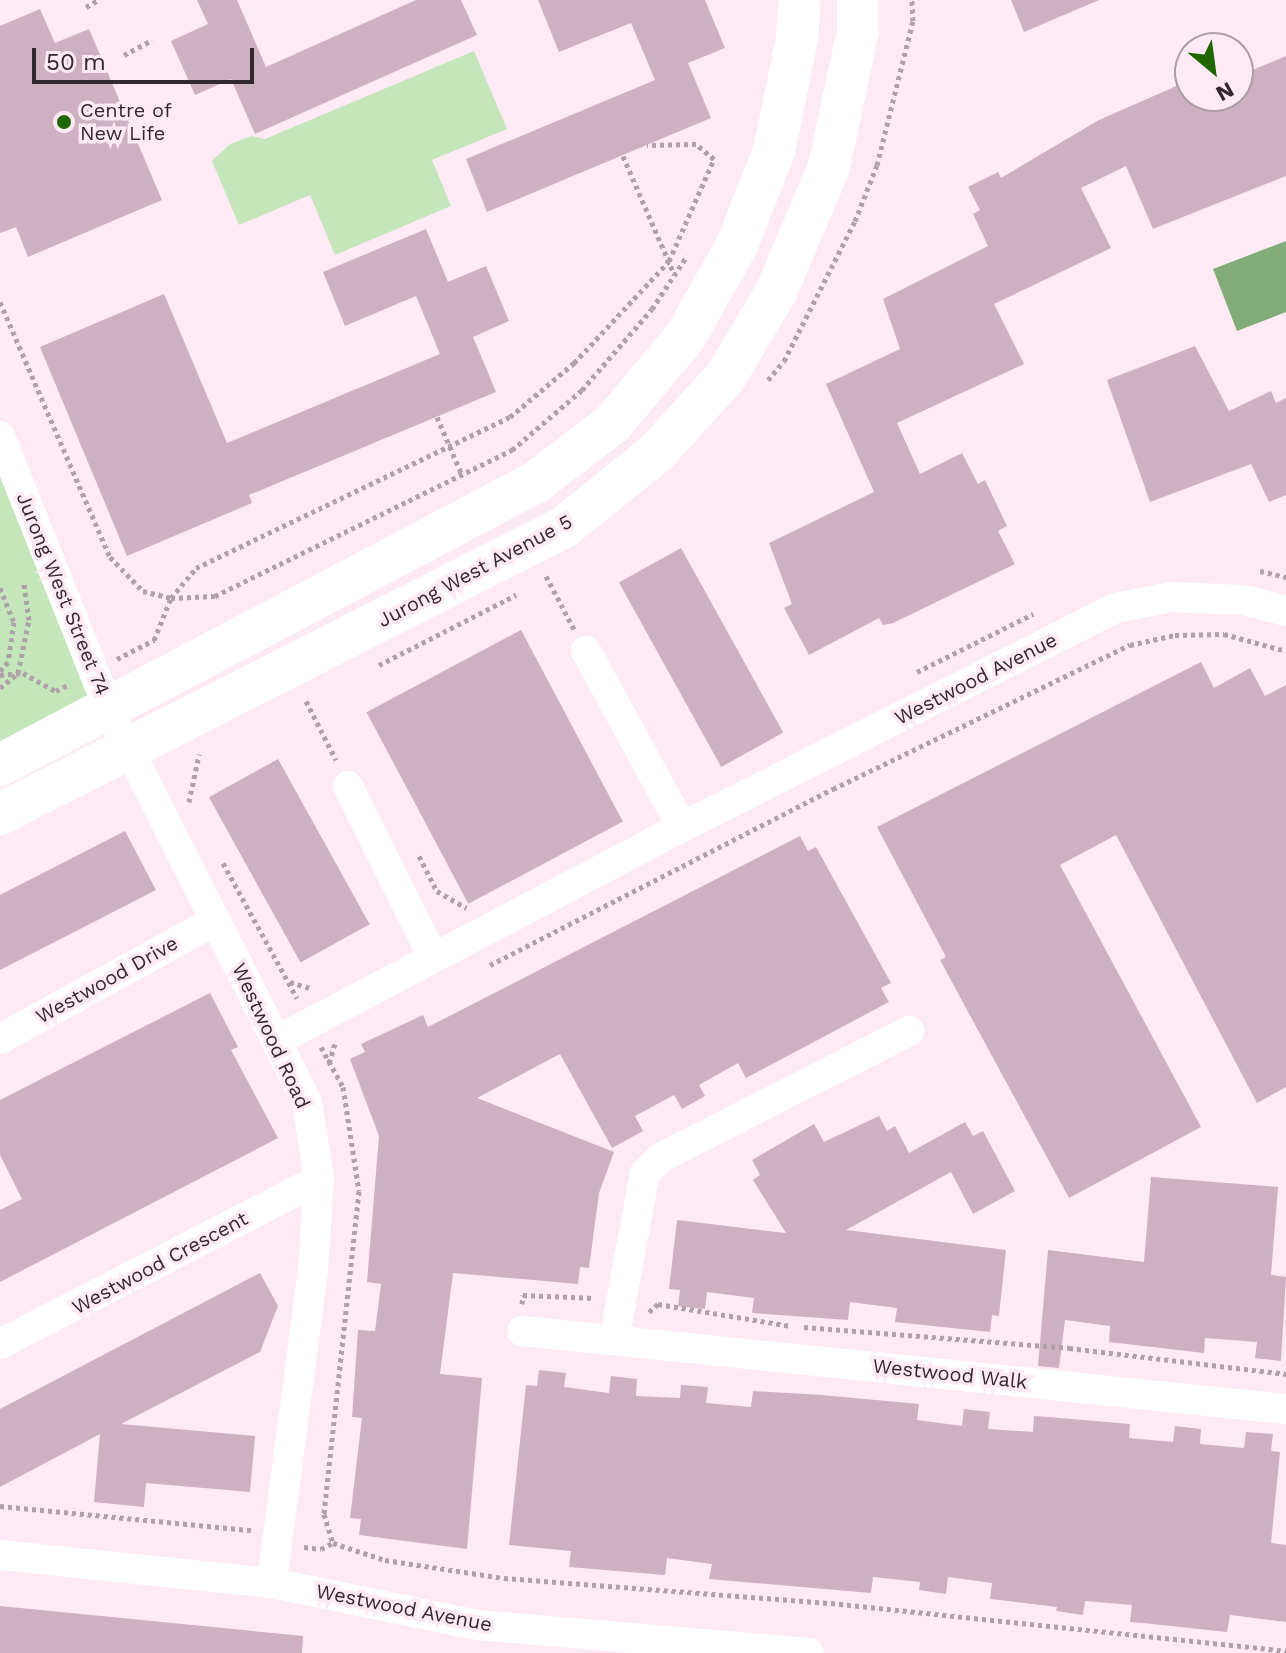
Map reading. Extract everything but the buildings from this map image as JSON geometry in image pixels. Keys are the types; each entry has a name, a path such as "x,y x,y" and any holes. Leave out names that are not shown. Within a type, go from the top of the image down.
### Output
{"street":[{"path":"0,765 536,482 612,424 685,337 737,245 774,151 797,39 800,0"},
{"name":"Jurong West Avenue 5","path":"0,814 128,745 564,527 656,453 726,376 776,292 829,167 858,31 858,0"},
{"name":"Jurong West Street 74","path":"0,436 108,708"},
{"name":"Westwood Avenue","path":"276,1041 682,827 1116,608 1171,597 1244,600 1286,611"},
{"path":"586,651 682,827"},
{"name":"Westwood Road","path":"108,708 307,1102 319,1179 313,1270 272,1583"},
{"path":"348,786 433,957"},
{"name":"Westwood Drive","path":"0,1039 215,921"},
{"path":"614,1340 645,1173 660,1158 909,1031"},
{"name":"Westwood Crescent","path":"0,1344 319,1179"},
{"name":"Westwood Walk","path":"522,1331 1286,1409"},
{"name":"Westwood Avenue","path":"0,1555 272,1583 477,1625 809,1653"}],"path":[{"path":"86,7 98,0"},
{"path":"765,383 784,361 855,221 877,165 913,21 912,0"},
{"path":"124,55 152,40"},
{"path":"154,640 171,598 196,568 510,417 574,363 669,261 714,159 696,144 647,145"},
{"path":"623,156 674,275"},
{"path":"0,302 110,557 143,591 171,598 215,596 512,450 582,390 652,309 693,246"},
{"path":"437,417 462,474"},
{"path":"533,584 557,569"},
{"path":"1253,571 1286,577"},
{"path":"546,576 586,651"},
{"path":"0,688 18,673 29,620 23,578"},
{"path":"0,588 14,622 8,662 0,673"},
{"path":"367,670 521,591"},
{"path":"906,678 1040,611"},
{"path":"477,971 833,789 1130,645 1175,635 1224,634 1286,651"},
{"path":"0,673 18,673 56,691"},
{"path":"294,706 315,696"},
{"path":"306,701 348,786"},
{"path":"196,815 189,801 189,783 202,749"},
{"path":"417,851 437,891 458,907 475,909"},
{"path":"218,855 343,1087 359,1191 324,1514 333,1543"},
{"path":"288,981 304,989 322,987"},
{"path":"329,1063 336,1042 347,1035"},
{"path":"651,1293 658,1304 792,1326 1069,1348 1286,1374"},
{"path":"522,1331 523,1295 601,1298 619,1307 649,1312 658,1304"},
{"path":"0,1506 233,1532 248,1526 258,1539 278,1544 321,1549 333,1543 385,1560 504,1578 831,1603 1286,1651"}],"shaded area":[{"path":"474,51 507,129 432,160 451,206 335,255 310,195 239,225 212,161 230,144 252,136 265,139"},
{"path":"1286,241 1286,312 1237,331 1213,269"},
{"path":"0,453 108,708 0,763"}],"place":[{"name":"Centre of New Life","path":"64,122"}]}
